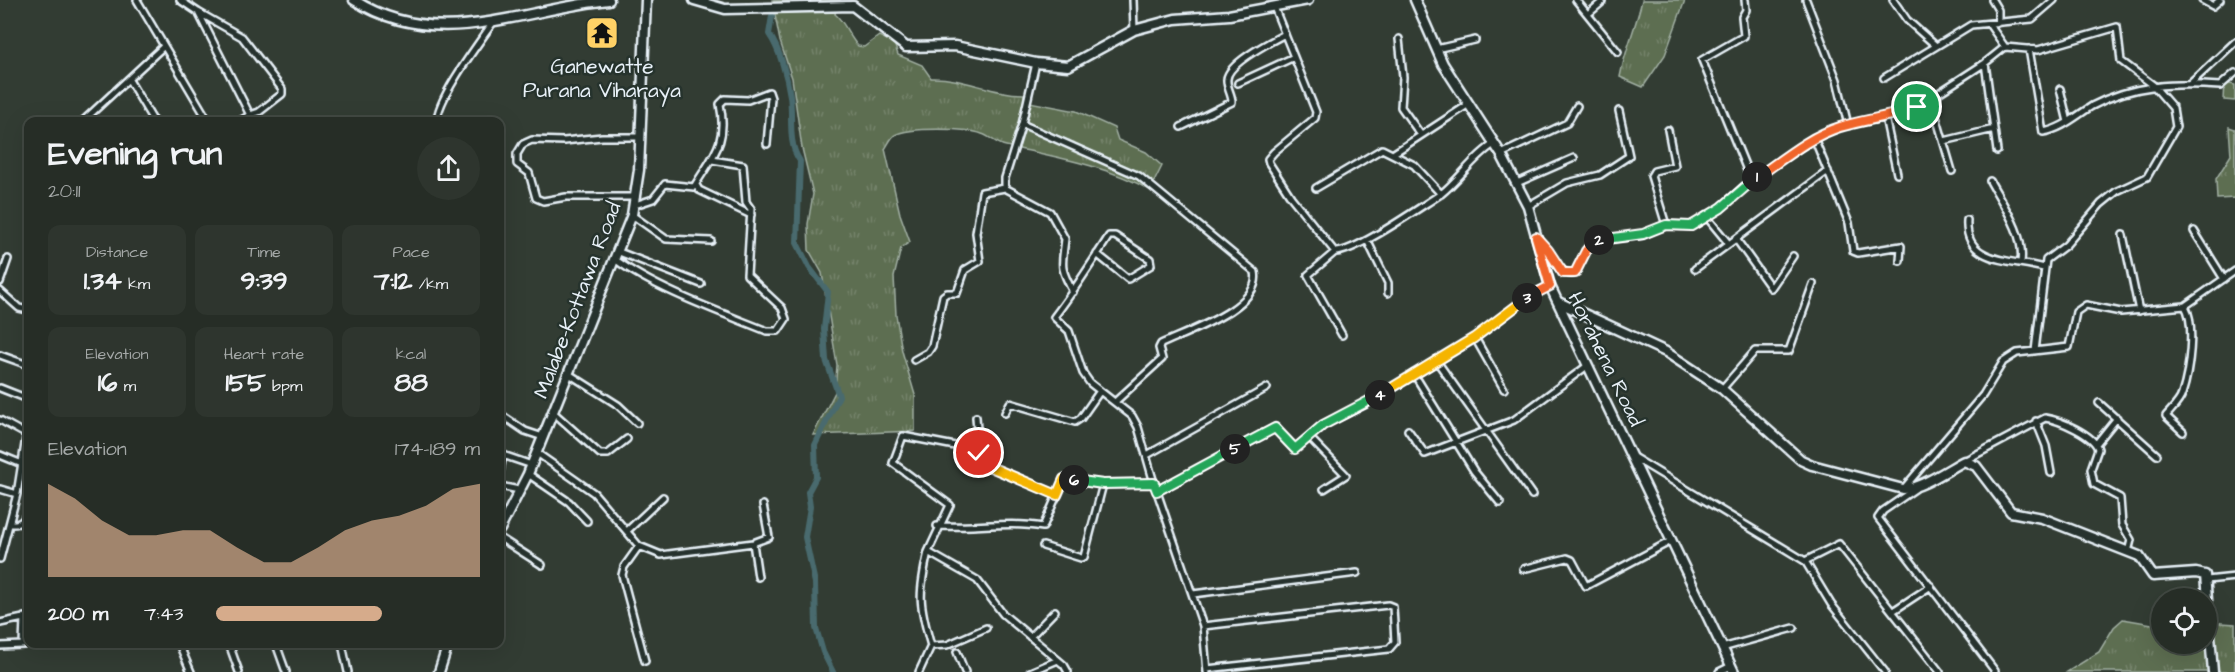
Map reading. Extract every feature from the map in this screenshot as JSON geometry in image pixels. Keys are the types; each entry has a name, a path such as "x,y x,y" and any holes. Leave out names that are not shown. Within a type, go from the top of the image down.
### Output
{"street":[{"path":"137,0 206,117"},
{"path":"180,0 242,37 282,89 282,94 259,112 247,117"},
{"path":"354,0 369,8 404,20 435,26 492,24 573,5 609,0"},
{"name":"Malabe-Kottawa Road","path":"504,521 532,465 632,215 641,137 646,0"},
{"path":"694,0 725,9 853,6 906,47 955,46 1036,63 1073,65 1134,30 1175,19 1229,15 1308,0"},
{"path":"1133,0 1134,30"},
{"name":"Horahena Road","path":"1415,0 1436,49 1501,154 1528,206 1550,286 1732,669"},
{"path":"1576,0 1618,52"},
{"path":"1745,0 1746,10 1742,17 1744,36 1702,60 1751,180"},
{"path":"1806,0 1837,80 1848,125"},
{"path":"1893,0 1907,20 1935,45"},
{"path":"1992,0 1998,10 1998,23"},
{"path":"1884,78 1971,25 2032,19 2054,0"},
{"path":"2202,0 2213,6 2220,0"},
{"path":"1588,14 1602,2"},
{"path":"1280,4 1285,34 1316,112 1316,118 1268,159 1291,197 1335,252"},
{"path":"198,12 250,115"},
{"path":"436,117 436,113 452,84 492,24"},
{"path":"1989,24 2005,47"},
{"path":"1536,237 1548,250 1563,273 1569,275 1575,273 1594,241 1643,234 1666,225 1691,226 1721,208 1751,180 1814,138 1848,125 1917,107 1985,63 2005,47 2038,50 2117,27 2121,61 2153,85 2173,108 2176,127 2147,177 2117,190 2101,204 2072,239 2046,260 2035,351"},
{"path":"1181,127 1232,102 1227,82 1229,74 1264,44 1285,34"},
{"path":"1399,39 1403,77 1401,107 1421,135"},
{"path":"1436,49 1475,39"},
{"path":"2190,84 2235,42"},
{"path":"88,117 164,46"},
{"path":"2029,49 2043,132 2055,130 2120,93 2153,85 2220,86 2235,73"},
{"path":"1238,83 1294,57"},
{"path":"1005,188 1005,178 1022,124 1036,63"},
{"path":"1985,63 1997,151"},
{"path":"129,80 151,117"},
{"path":"2060,89 2068,122"},
{"path":"641,137 602,137 564,141 532,140 523,144 517,154 517,164 529,174 536,198 543,201 566,197 635,201 653,199 665,184 694,187 712,160 713,151 724,135 720,104 725,99 748,100 769,92 771,98 766,144"},
{"path":"1931,99 1952,171"},
{"path":"1394,153 1469,104"},
{"path":"1501,154 1567,123 1577,106"},
{"path":"1528,206 1567,183 1600,175 1629,156 1619,111"},
{"path":"1885,117 1897,174"},
{"path":"1022,124 1139,176 1255,272 1255,284 1238,308 1161,344 1159,348 1162,359 1116,401"},
{"path":"1944,141 1994,129"},
{"path":"1666,225 1651,176 1654,171 1675,166 1668,130"},
{"path":"1814,138 1849,223 1853,251 1858,254 1901,246 1900,261"},
{"path":"1342,335 1308,275 1335,252 1342,252 1367,240 1441,194 1452,186 1481,152 1494,144"},
{"path":"1316,188 1382,149 1414,165 1441,194"},
{"path":"1517,183 1574,158"},
{"path":"617,256 633,272 705,306 767,331 778,331 786,319 782,308 747,275 751,208 746,202 743,165 712,160"},
{"path":"1695,269 1828,171"},
{"path":"1990,181 2019,238 2023,249 2021,262"},
{"path":"696,184 699,190 751,215"},
{"path":"914,360 928,352 932,346 943,296 947,293 957,293 965,270 981,257 976,233 982,192 1005,188 1050,212 1065,239 1060,256 1063,274 1073,292"},
{"path":"632,215 666,239 711,241"},
{"path":"1706,216 1729,244"},
{"path":"1967,220 1966,235 1975,250 1985,256 2044,268"},
{"path":"2194,231 2224,279"},
{"path":"1097,254 1128,279 1151,265 1150,259 1115,236 1109,236 1054,317 1073,339 1083,373 1100,391 1116,401 1132,416 1203,626 1207,670 1389,649 1395,642 1393,607 1388,605 1203,626"},
{"path":"2123,236 2139,311"},
{"path":"1736,239 1771,288 1793,256"},
{"path":"1367,240 1388,283 1388,293"},
{"path":"617,256 701,284"},
{"path":"0,282 8,259"},
{"path":"1903,489 1983,395 2004,362 2017,352 2069,347 2076,312 2086,305 2121,312 2185,306 2235,271"},
{"path":"1722,389 1755,351 1789,351 1813,284"},
{"path":"1157,491 1275,428 1295,449 1323,425 1366,404 1474,338 1534,293 1550,286"},
{"path":"0,291 19,308 24,309"},
{"path":"1558,302 1666,352 1722,389 1801,460 1903,489 1915,489"},
{"path":"2183,432 2166,416 2182,396 2192,328 2185,306"},
{"path":"1474,338 1504,389"},
{"path":"0,355 24,364"},
{"path":"1436,360 1532,495"},
{"path":"1408,430 1425,454 1488,432 1514,420 1587,366"},
{"path":"569,374 618,405 637,423"},
{"path":"1414,374 1474,471 1500,503"},
{"path":"0,388 24,397"},
{"path":"1147,455 1268,388"},
{"path":"1005,413 1010,403 1075,422 1100,391"},
{"path":"2099,403 2157,455"},
{"path":"553,412 600,454 608,454 627,439"},
{"path":"504,417 525,431 543,437"},
{"path":"976,417 981,463 1057,495"},
{"path":"1995,671 1878,518 1883,511 1915,489 2036,421 2045,418 2053,419 2096,444 2098,449 2091,477 2094,484 2120,498 2122,525 2131,540 2128,552"},
{"path":"2096,444 2117,418"},
{"path":"0,420 24,433"},
{"path":"2036,421 2046,446 2051,473"},
{"path":"919,672 931,646 921,613 919,592 928,552 937,526 950,505 893,463 903,436 979,453"},
{"path":"1309,437 1346,475 1324,489"},
{"path":"0,559 3,534 10,524 24,452"},
{"path":"537,453 594,493 639,546 661,555 753,543 769,537 763,505"},
{"path":"0,455 22,464"},
{"path":"504,455 532,465"},
{"path":"1633,457 1805,561 1831,604 1885,672"},
{"path":"1964,461 1976,466 2011,513 2042,518 2139,556 2153,576 2196,573 2205,575 2213,672"},
{"path":"528,474 569,502 587,521"},
{"path":"937,526 1006,527 1019,523 1043,527 1064,479 1103,484 1154,483"},
{"path":"1043,546 1084,557 1103,484"},
{"path":"504,487 519,490"},
{"path":"0,489 17,494"},
{"path":"627,531 663,497"},
{"path":"10,524 18,525 24,519"},
{"path":"504,541 542,565"},
{"path":"1523,568 1567,558 1572,560 1586,586 1671,541"},
{"path":"753,543 758,577"},
{"path":"1805,561 1839,544 1940,672"},
{"path":"639,546 624,567 622,575 645,661"},
{"path":"928,552 977,580 1003,614 1058,660 1068,672"},
{"path":"1193,594 1357,573"},
{"path":"2207,580 2235,577"},
{"path":"1893,611 1931,586"},
{"path":"1030,637 1054,611"},
{"path":"0,623 24,617"},
{"path":"931,646 947,645 986,627"},
{"path":"1722,648 1794,628"},
{"path":"0,646 23,645 24,636"},
{"path":"181,648 191,672"},
{"path":"230,648 239,672"},
{"path":"277,648 286,672"},
{"path":"343,648 348,672"},
{"path":"439,672 447,648"},
{"path":"957,652 965,672"},
{"path":"1030,672 1058,660"},
{"path":"1719,672 1732,669"}],"green space":[{"path":"772,0 840,0 835,14 858,46 864,47 879,36 894,43 898,55 922,65 931,78 955,80 1000,91 1024,94 1024,101 1076,111 1114,128 1118,140 1146,152 1162,166 1150,190 1098,168 1002,145 975,132 925,130 902,132 892,137 885,149 900,214 910,242 901,248 894,277 896,315 902,351 915,395 915,431 813,435 835,392 837,365 822,273 809,250 808,224 813,194 802,148 792,78 780,41"},
{"path":"1642,0 1685,0 1665,55 1643,87 1620,77"},
{"path":"2225,83 2235,85 2235,101 2224,100"},
{"path":"2229,127 2235,129 2235,198 2217,199 2216,179 2231,155"},
{"path":"2123,619 2151,624 2151,654 2217,654 2217,623 2235,624 2235,672 2067,672 2099,652 2114,627"}],"waterway":[{"path":"772,16 769,34 780,55 787,80 791,104 793,146 800,161 797,243 809,267 828,292 824,329 826,360 839,396 815,445 816,477 808,492 810,507 805,537 815,583 816,628 823,652 833,672"}],"place":[{"name":"Ganewatte Purana Viharaya","path":"602,33"}],"route":[{"path":"979,453 981,463 1057,495 1064,479 1103,484 1154,483 1157,491 1275,428 1295,449 1323,425 1366,404 1474,338 1534,293 1550,286 1536,237 1548,250 1563,273 1569,275 1575,273 1594,241 1643,234 1666,225 1691,226 1721,208 1751,180 1814,138 1840,127 1898,114 1917,107"}]}
